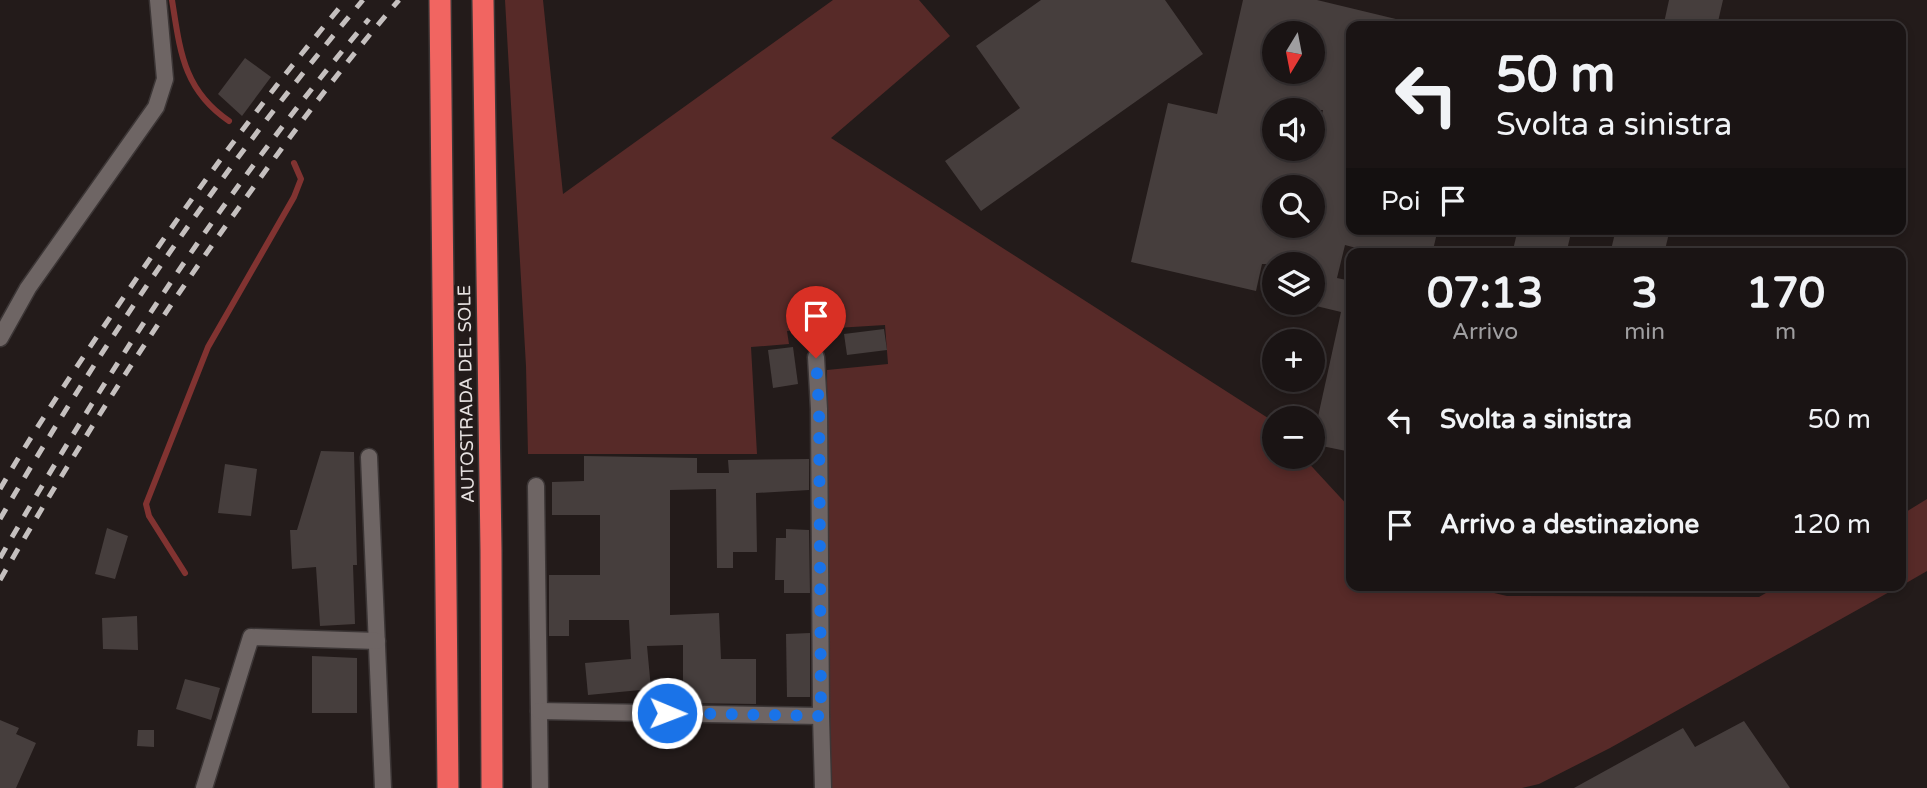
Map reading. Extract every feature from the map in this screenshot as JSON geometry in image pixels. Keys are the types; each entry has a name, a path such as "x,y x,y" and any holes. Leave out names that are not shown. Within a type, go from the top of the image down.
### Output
{"highway":[{"name":"AUTOSTRADA DEL SOLE","path":"440,0 448,788"},
{"name":"AUTOSTRADA DEL SOLE","path":"483,0 492,788"}],"street":[{"path":"0,338 29,288 156,107 165,79 158,0"},
{"path":"816,358 819,409 823,788"},
{"path":"369,457 383,788"},
{"path":"536,486 540,788"},
{"path":"204,788 251,637 377,641"},
{"path":"539,711 821,716"}],"shaded area":[{"path":"505,0 543,0 563,194 833,0 919,0 950,36 831,138 1262,414 1262,469 1314,469 1346,504 1346,591 1486,591 1507,596 1759,597 1769,591 1891,591 1610,748 1539,784 1522,788 829,788 827,370 888,364 885,325 787,331 789,344 751,347 757,454 528,454 526,366"},
{"path":"1927,499 1927,571 1906,583 1906,512"}],"building":[{"path":"1041,0 1165,0 1203,54 981,211 945,161 1020,108 976,46"},
{"path":"1243,0 1317,0 1400,20 1346,21 1346,235 1437,235 1433,248 1356,248 1345,245 1337,278 1346,280 1346,451 1325,447 1325,406 1320,406 1341,312 1325,308 1325,252 1262,252 1256,291 1131,262 1168,103 1217,114"},
{"path":"1669,0 1723,0 1718,21 1664,21"},
{"path":"245,58 271,77 242,116 218,94"},
{"path":"1517,235 1571,235 1567,248 1513,248"},
{"path":"1615,235 1669,235 1665,248 1611,248"},
{"path":"884,329 887,350 847,355 844,334"},
{"path":"793,347 798,384 773,388 768,350"},
{"path":"321,451 354,452 357,565 353,565 355,624 320,626 316,567 292,569 290,530 297,530"},
{"path":"584,456 697,458 697,473 729,473 728,460 809,459 809,490 756,493 757,552 733,552 733,568 717,568 716,489 670,490 670,615 719,613 721,659 756,659 756,704 683,703 683,645 647,646 651,689 588,695 585,663 631,659 629,620 569,620 569,636 549,636 549,575 600,575 600,515 552,515 552,482 584,481"},
{"path":"225,464 257,469 251,516 218,513"},
{"path":"107,528 128,536 115,579 95,574"},
{"path":"786,529 809,530 810,593 784,593 784,580 775,580 776,538 786,538"},
{"path":"137,616 138,650 103,649 102,618"},
{"path":"810,633 810,697 787,697 786,634"},
{"path":"312,656 357,658 357,713 312,713"},
{"path":"185,679 220,688 211,720 176,709"},
{"path":"0,720 19,728 16,734 36,743 16,788 0,788"},
{"path":"1744,721 1790,788 1574,788 1683,728 1695,747"},
{"path":"138,730 154,730 154,747 137,746"}],"waterway":[{"path":"172,0 186,68 202,96 229,121"},
{"path":"185,573 149,516 146,504 208,347 294,197 301,179 294,163"}],"railway":[{"path":"0,489 63,387 181,214 261,105 346,0"},
{"path":"0,519 82,384 170,252 264,123 363,0"},
{"path":"0,580 90,430 186,283 306,116 399,0"},
{"path":"0,558 83,418 172,280 267,147 369,19"}],"route":[{"path":"667,713 821,716 819,409 816,358"}]}
